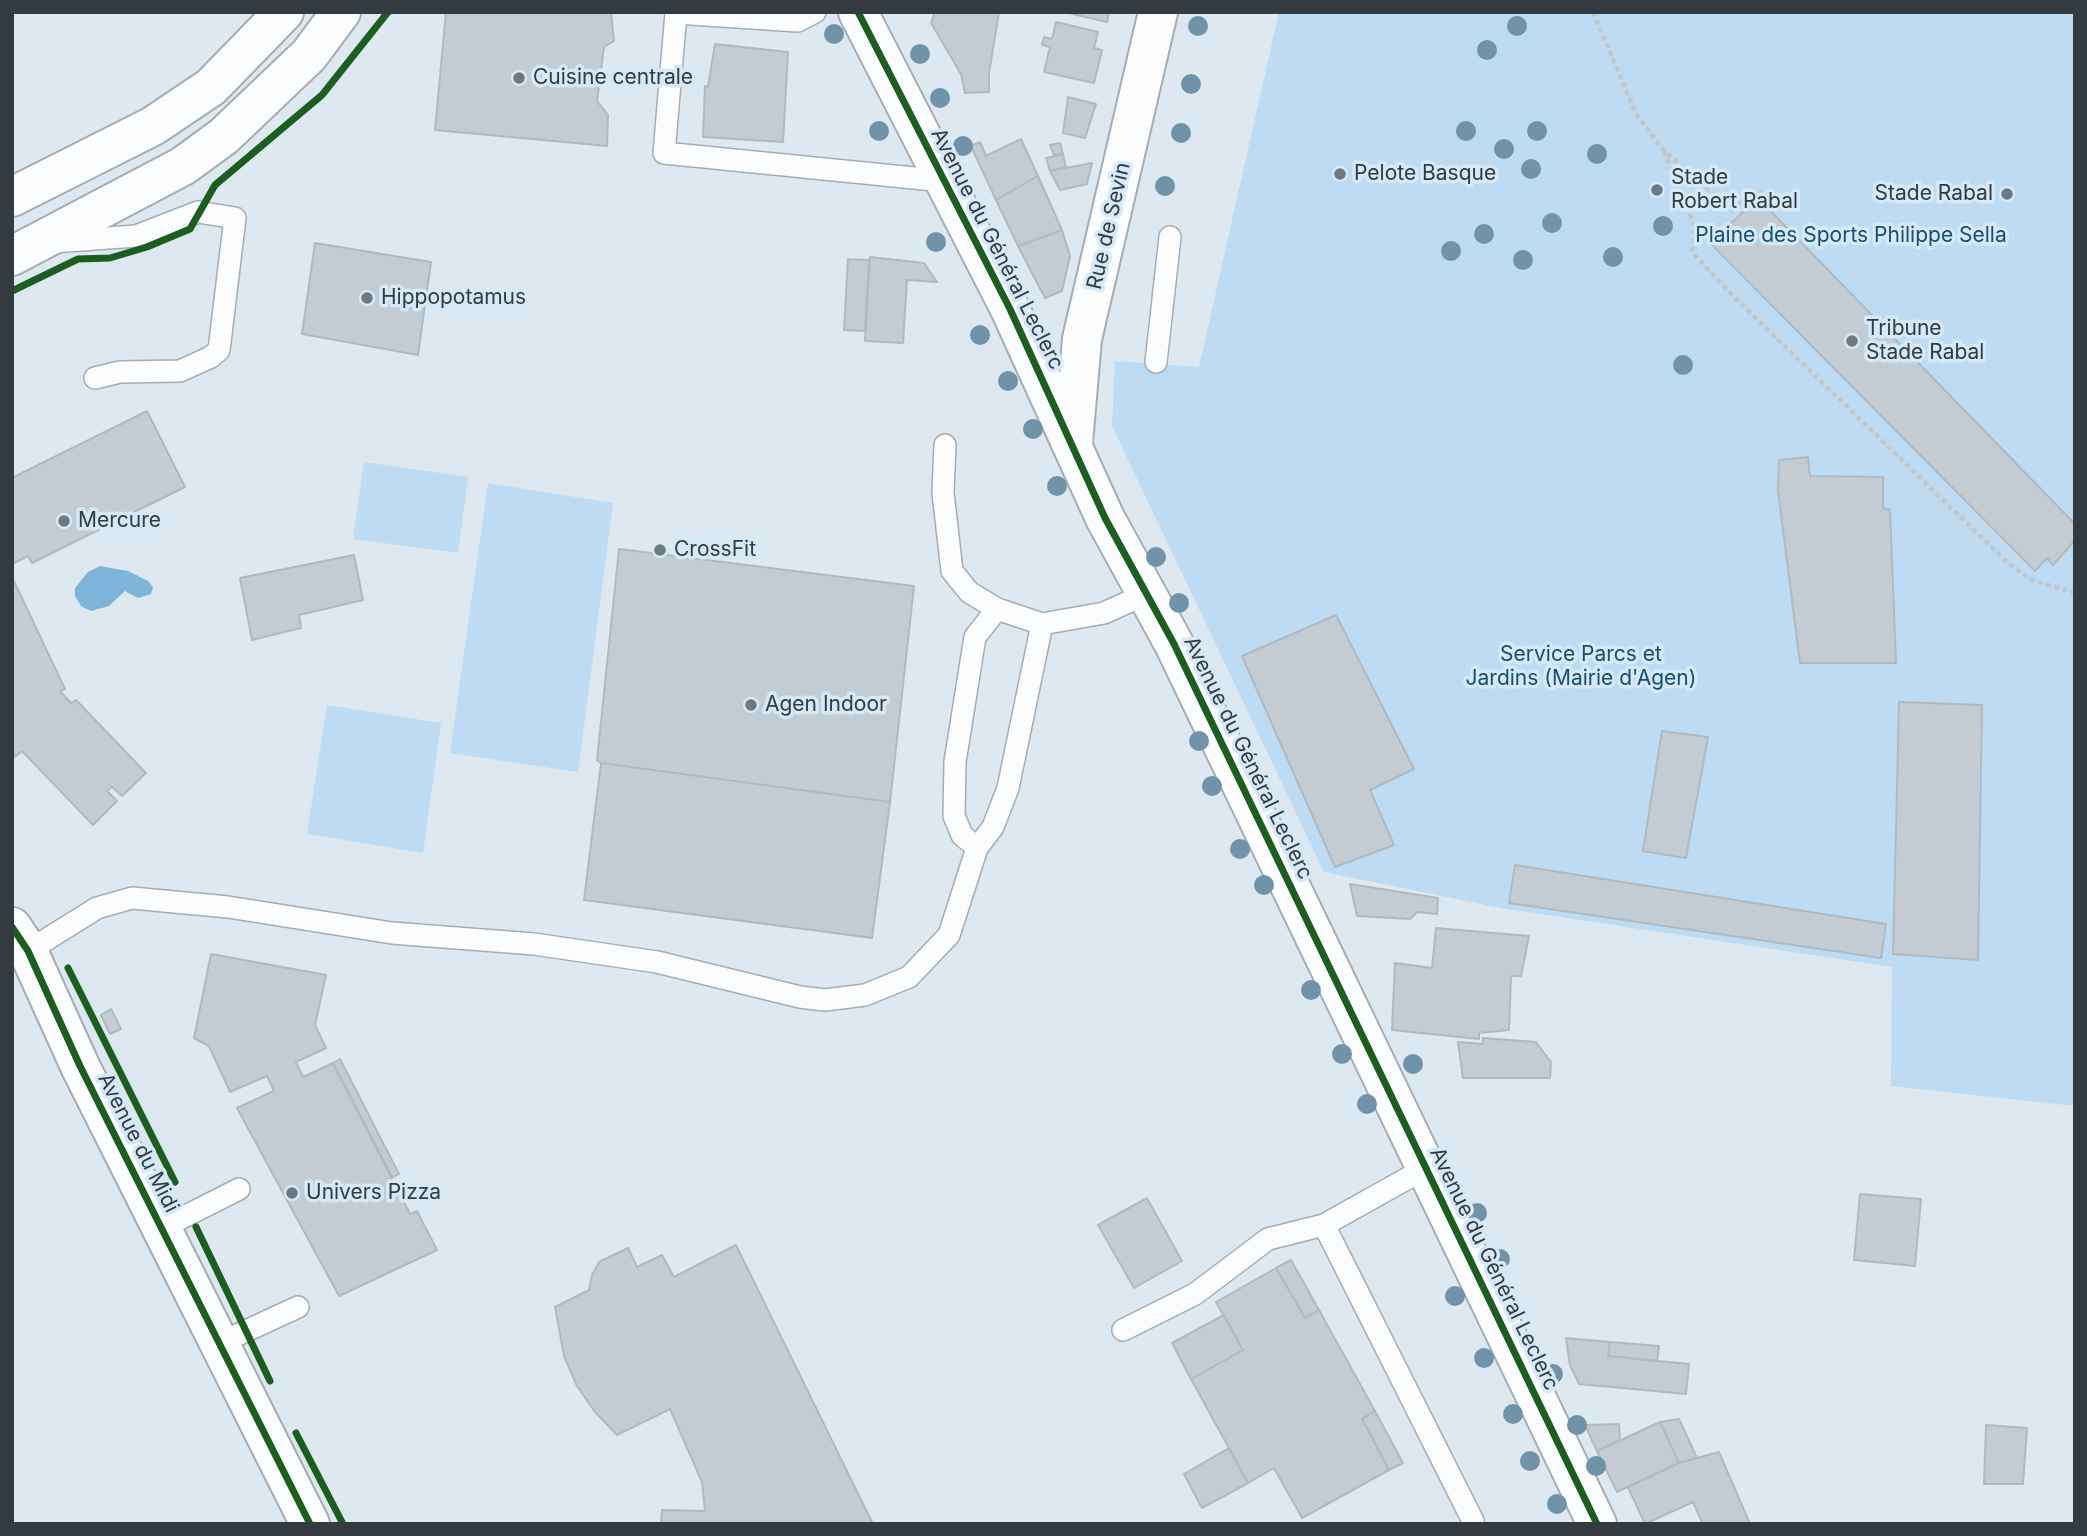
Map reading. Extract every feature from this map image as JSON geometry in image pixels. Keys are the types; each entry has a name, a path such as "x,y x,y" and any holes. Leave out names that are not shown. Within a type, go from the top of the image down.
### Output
{"street":[{"path":"12,197 153,126 211,87 284,12"},
{"path":"26,249 183,166 224,136 309,55 341,12"},
{"name":"Avenue du Général Leclerc","path":"858,12 1010,309 1105,517 1174,644 1597,1524"},
{"name":"Rue de Sevin","path":"1073,443 1082,339 1158,12"},
{"name":"Avenue du Midi","path":"20,939 80,1066 310,1524"}],"lane":[{"path":"815,12 799,20 676,13 664,153 944,181"},
{"path":"26,249 136,236 198,212 235,218 219,350 211,357 180,371 120,372 94,378"},
{"path":"1156,362 1170,237"},
{"path":"945,445 943,493 952,571 970,592 997,609 1042,624 1104,613 1146,594"},
{"path":"977,848 962,835 954,816 955,762 972,646 975,636 997,609"},
{"path":"20,939 97,908 132,898 228,907 392,933 534,944 657,962 800,997 825,1000 865,995 909,977 949,935 977,848 993,827 1008,788 1042,624"},
{"path":"1123,1331 1195,1294 1268,1239 1324,1224 1426,1168"},
{"path":"162,1228 239,1189"},
{"path":"1324,1224 1473,1521"},
{"path":"220,1343 298,1307"}],"path":[{"path":"1593,12 1636,114 1664,151 1732,210 1756,191 1762,192"},
{"path":"1664,151 1695,227 1692,252 1723,286 2008,563 2031,580 2075,593"}],"green space":[{"path":"1279,12 2075,12 2075,1106 1891,1086 1892,967 1501,908 1324,872 1112,426 1115,361 1199,367"},
{"path":"364,462 468,477 458,553 353,539"},
{"path":"488,483 613,503 578,772 450,753"},
{"path":"327,705 441,723 423,853 307,834"}],"shaded area":[{"path":"100,566 128,571 148,581 153,587 151,594 138,598 125,591 109,606 91,611 81,606 75,596 75,588 88,572"}],"building":[{"name":"Cuisine centrale","path":"446,12 611,13 614,41 604,47 597,101 608,115 607,146 435,130"},
{"path":"935,12 999,12 989,73 989,92 965,93 961,74 931,23"},
{"path":"1064,12 1109,12 1107,22"},
{"path":"1056,22 1098,32 1094,48 1102,50 1094,83 1044,72 1050,47 1042,45 1044,37 1052,39"},
{"path":"715,44 788,52 783,142 703,137 705,86 708,87"},
{"path":"1068,97 1096,104 1085,138 1063,133"},
{"path":"1021,139 1038,176 996,200 971,146 980,142 986,156"},
{"path":"1060,143 1063,154 1054,155 1050,145"},
{"path":"1063,154 1066,167 1050,171 1046,158"},
{"path":"1092,163 1087,184 1060,190 1050,171"},
{"path":"1038,176 1062,230 1018,246 996,200"},
{"name":"Tribune Stade Rabal","path":"1758,198 2075,524 2075,540 2053,565 2047,558 2035,571 1710,243"},
{"path":"1062,230 1070,256 1062,291 1045,298 1018,246"},
{"name":"Hippopotamus","path":"315,243 431,262 418,355 302,334"},
{"path":"870,257 924,263 937,282 907,280 903,343 865,341"},
{"path":"848,259 869,260 865,331 844,330"},
{"name":"Mercure","path":"147,411 185,487 32,563 28,556 12,564 12,478"},
{"path":"1808,457 1810,476 1883,477 1883,508 1890,510 1896,663 1800,663 1778,490 1779,460"},
{"name":"Agen Indoor","path":"619,549 914,586 890,802 601,763 597,760"},
{"path":"354,555 363,600 299,615 301,628 252,640 240,578"},
{"path":"12,577 65,689 60,691 71,703 76,700 146,773 122,796 112,787 107,791 117,801 93,825 22,751 15,757 12,750"},
{"path":"1336,615 1414,769 1370,790 1394,845 1335,867 1242,656"},
{"path":"1899,702 1982,705 1978,960 1893,954"},
{"path":"1662,731 1708,737 1686,858 1643,851"},
{"path":"601,763 890,802 872,938 584,900"},
{"path":"1515,865 1886,924 1881,958 1509,903"},
{"path":"1350,884 1438,898 1437,914 1417,912 1410,919 1357,916"},
{"path":"1436,928 1529,936 1521,976 1511,976 1509,1030 1479,1033 1479,1039 1392,1030 1395,963 1432,968"},
{"path":"211,954 326,975 315,1025 326,1048 296,1062 303,1077 333,1063 410,1214 417,1211 437,1250 339,1296 237,1108 274,1091 267,1076 230,1092 209,1046 194,1038"},
{"path":"111,1009 121,1029 110,1034 101,1015"},
{"path":"1483,1038 1536,1042 1551,1062 1550,1078 1463,1078 1458,1042 1483,1044"},
{"path":"340,1059 399,1174 392,1177 333,1063"},
{"path":"1860,1194 1921,1199 1915,1266 1854,1260"},
{"path":"1147,1198 1182,1261 1134,1288 1098,1225"},
{"path":"736,1245 873,1524 661,1524 662,1510 705,1511 702,1482 670,1409 617,1435 595,1412 577,1386 564,1356 555,1307 589,1290 592,1275 599,1262 628,1248 637,1267 662,1255 674,1277"},
{"path":"1291,1260 1319,1310 1305,1318 1276,1268"},
{"path":"1276,1268 1305,1318 1319,1310 1375,1411 1362,1419 1389,1470 1302,1518 1274,1468 1248,1483 1191,1379 1243,1350 1216,1302"},
{"path":"1224,1315 1243,1350 1191,1379 1172,1343"},
{"path":"1566,1338 1610,1342 1608,1356 1689,1364 1686,1394 1579,1384 1570,1365"},
{"path":"1610,1342 1659,1346 1657,1361 1608,1356"},
{"path":"1375,1411 1403,1463 1389,1470 1362,1419"},
{"path":"1679,1419 1697,1458 1679,1463 1660,1422"},
{"path":"1660,1422 1679,1463 1617,1492 1597,1451"},
{"path":"1619,1424 1620,1440 1597,1451 1585,1425"},
{"path":"1986,1425 2027,1428 2023,1484 1984,1484"},
{"path":"1229,1448 1248,1483 1202,1508 1184,1474"},
{"path":"1719,1452 1750,1524 1703,1524 1693,1502 1645,1524 1628,1487 1679,1463"}],"cycle path":[{"path":"12,291 78,259 110,258 147,247 190,229 215,185 322,95 388,12"},
{"path":"858,12 1010,309 1105,518 1174,644 1597,1524"},
{"path":"12,927 28,951 80,1066 310,1524"},
{"path":"68,968 175,1182"},
{"path":"196,1227 270,1381"},
{"path":"296,1433 343,1524"}],"place":[{"name":"Cuisine centrale","path":"519,78"},
{"name":"Pelote Basque","path":"1340,174"},
{"name":"Stade Robert Rabal","path":"1657,190"},
{"name":"Stade Rabal","path":"2007,194"},
{"name":"Hippopotamus","path":"367,298"},
{"name":"Tribune Stade Rabal","path":"1852,341"},
{"name":"Mercure","path":"64,521"},
{"name":"CrossFit","path":"660,550"},
{"name":"Agen Indoor","path":"751,705"},
{"name":"Univers Pizza","path":"292,1193"}],"park label":[{"name":"Plaine des Sports Philippe Sella","path":"1851,236"},
{"name":"Service Parcs et Jardins (Mairie d'Agen)","path":"1581,667"}]}
